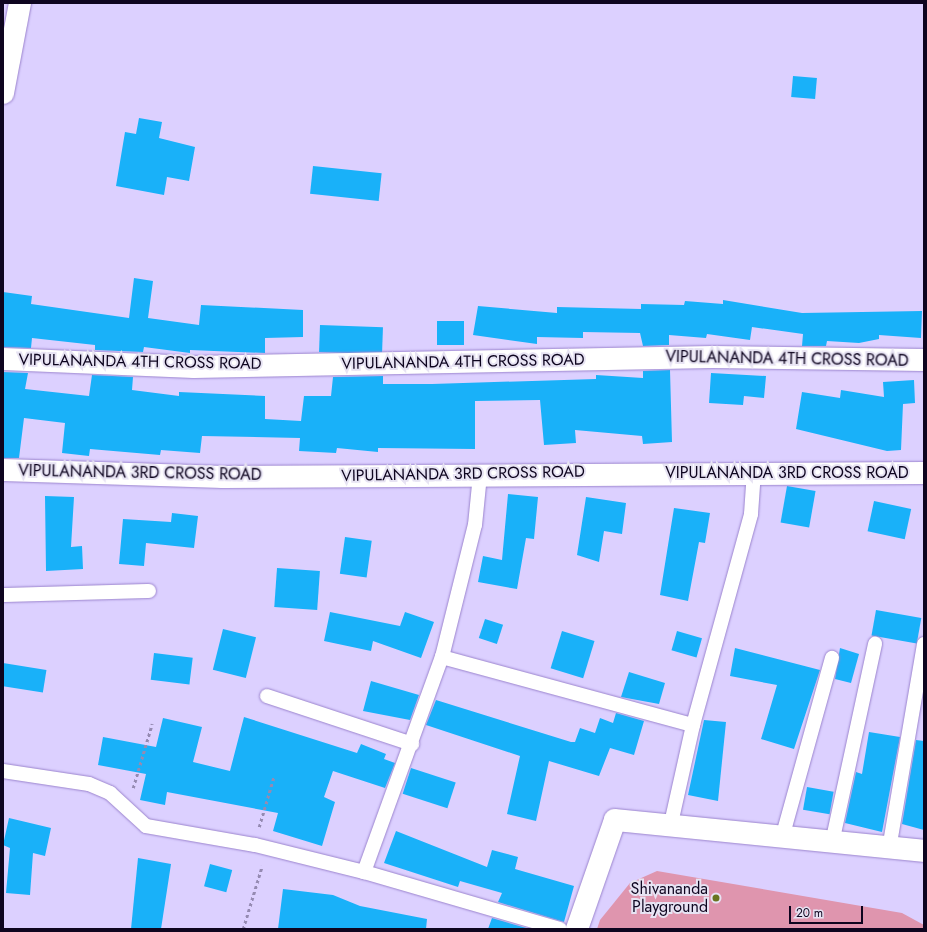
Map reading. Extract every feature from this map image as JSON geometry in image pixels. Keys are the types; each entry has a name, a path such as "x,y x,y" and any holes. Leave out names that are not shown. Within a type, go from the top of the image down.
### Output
{"street":[{"path":"3,93 20,3"},
{"name":"VIPULANANDA 4TH CROSS ROAD","path":"3,359 194,367 713,357 924,360"},
{"name":"VIPULANANDA 3RD CROSS ROAD","path":"3,470 222,477 754,471 924,473"},
{"path":"577,929 615,820 670,828 924,852"}],"lane":[{"path":"670,828 693,725 751,514 754,471"},
{"path":"364,872 412,744 442,657 475,525 480,475"},
{"path":"3,595 149,591"},
{"path":"832,843 875,644"},
{"path":"889,849 924,644"},
{"path":"442,657 693,725"},
{"path":"782,838 832,658"},
{"path":"267,696 412,744"},
{"path":"3,771 90,784 110,793 126,811 146,826 261,846 364,872 560,929"}],"path":[{"path":"126,811 152,724"},
{"path":"243,929 274,776"}],"shaded area":[{"name":"Shivananda Playground","path":"657,871 902,913 924,925 924,929 597,929 600,920 630,883"}],"building":[{"path":"793,76 817,78 815,99 791,97"},
{"path":"139,118 162,122 159,138 195,147 189,181 167,177 164,195 116,186 125,132 136,134"},
{"path":"313,166 382,173 379,201 310,194"},
{"path":"134,278 153,281 148,318 199,325 201,305 303,310 303,337 265,338 265,353 190,350 190,353 144,347 143,352 95,350 95,345 32,338 31,348 3,347 3,292 32,296 31,304 129,318"},
{"path":"723,300 802,313 922,311 921,338 879,335 879,339 859,343 827,341 826,346 802,346 803,334 752,327 750,340 707,334 706,338 669,335 669,345 643,346 640,333 583,332 583,338 537,337 537,344 473,335 478,306 557,313 557,307 641,309 641,304 684,305 685,301 723,304"},
{"path":"437,321 464,321 464,345 437,345"},
{"path":"320,325 383,327 382,354 319,352"},
{"path":"670,370 672,442 643,444 642,436 575,430 576,443 544,445 540,400 475,401 475,449 378,448 378,452 337,448 336,453 299,451 300,438 202,436 200,453 161,450 160,455 90,449 89,456 62,453 65,423 24,418 19,458 3,458 3,372 28,373 25,389 89,396 92,375 133,377 132,390 179,396 179,392 265,396 265,419 301,421 304,396 331,396 333,377 383,376 383,384 432,384 596,379 596,375 643,378 643,371"},
{"path":"711,373 766,376 764,398 744,396 743,405 709,403"},
{"path":"914,380 915,403 903,404 901,450 887,451 796,429 802,392 840,398 841,390 884,397 883,382"},
{"path":"787,486 816,491 809,527 781,522"},
{"path":"508,494 538,497 534,539 526,538 517,589 478,582 483,556 502,560"},
{"path":"45,496 74,497 71,547 82,546 83,569 46,571"},
{"path":"586,497 626,503 622,534 604,531 599,562 577,555"},
{"path":"874,501 911,509 905,539 868,531"},
{"path":"674,508 710,513 705,543 699,542 688,601 660,595"},
{"path":"172,513 198,516 194,548 146,543 144,566 119,564 123,519 171,522"},
{"path":"345,537 372,541 367,577 340,574"},
{"path":"277,568 320,571 317,610 274,607"},
{"path":"876,610 921,618 917,644 871,636"},
{"path":"330,612 400,626 405,612 434,622 421,658 373,641 371,651 324,641"},
{"path":"485,619 503,625 497,644 479,638"},
{"path":"223,629 256,637 246,678 213,670"},
{"path":"562,631 595,641 583,678 551,668"},
{"path":"677,631 702,638 696,657 671,650"},
{"path":"735,648 820,670 794,749 761,739 777,685 730,676"},
{"path":"840,648 859,654 851,683 835,679"},
{"path":"154,653 193,658 189,685 151,680"},
{"path":"3,663 46,670 43,693 3,686"},
{"path":"629,672 665,683 659,704 621,697"},
{"path":"371,681 419,695 410,720 363,711"},
{"path":"436,700 571,742 575,742 580,728 595,733 600,718 613,723 616,713 644,721 634,755 610,748 599,776 549,761 536,821 507,814 520,756 426,725"},
{"path":"244,717 357,753 361,744 386,754 384,759 395,763 385,788 333,771 324,797 335,802 322,846 273,831 278,813 167,792 165,805 140,800 146,774 98,765 103,737 156,747 163,718 202,727 193,762 230,771"},
{"path":"704,720 726,722 718,801 688,795"},
{"path":"869,732 900,737 882,832 845,823 856,772 862,774"},
{"path":"916,740 924,741 924,830 902,824"},
{"path":"411,768 456,783 447,808 403,794"},
{"path":"807,787 834,792 830,814 803,810"},
{"path":"9,818 51,828 45,856 33,853 30,895 6,893 10,848 3,845"},
{"path":"396,831 487,867 492,850 518,857 515,869 574,886 564,922 498,902 502,893 460,881 458,887 384,863"},
{"path":"138,858 171,864 161,929 131,929"},
{"path":"210,864 232,870 226,892 204,886"},
{"path":"283,889 333,895 360,906 427,919 426,929 278,929"},
{"path":"492,918 530,929 488,929"}],"place":[{"name":"Shivananda Playground","path":"716,898"}]}
